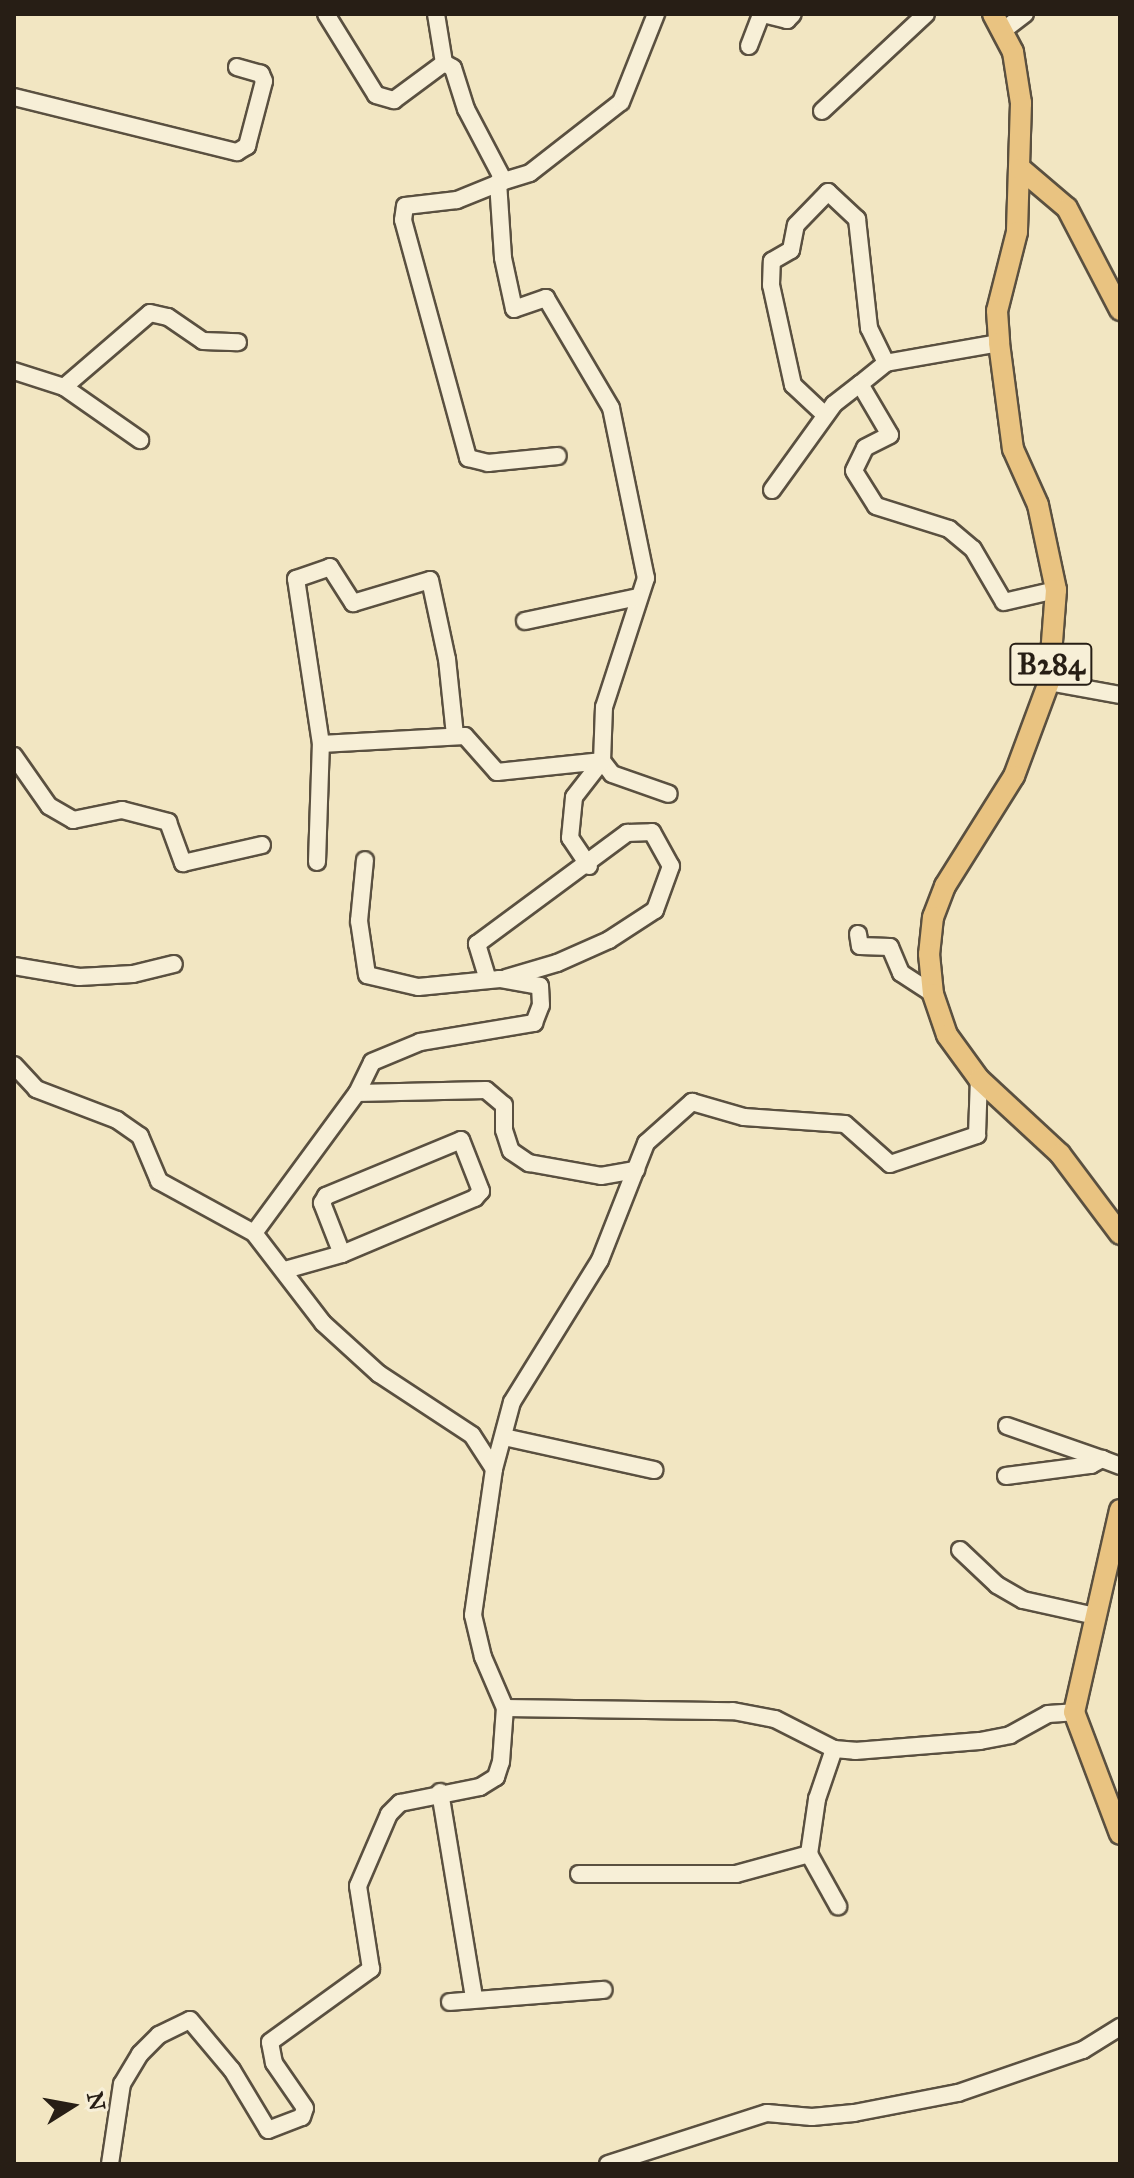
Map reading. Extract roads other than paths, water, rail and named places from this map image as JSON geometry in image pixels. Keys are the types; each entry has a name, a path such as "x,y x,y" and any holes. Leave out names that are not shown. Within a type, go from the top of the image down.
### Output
{"main road":[{"name":"B284","path":"999,22 1021,103 1017,232 997,311 999,343 1013,449 1038,505 1056,590 1049,682 1014,776 945,886 933,917 929,954 933,994 947,1035 979,1079 1060,1154 1120,1234"},
{"path":"1021,169 1067,208 1093,266 1120,310"},
{"path":"1120,1510 1074,1712 1120,1834"}],"street":[{"path":"326,14 376,95 394,100 444,63"},
{"path":"436,14 444,63"},
{"path":"558,456 488,463 468,458 403,220 405,206 457,200 501,181 530,173 621,102 656,14"},
{"path":"749,46 762,14 787,20 793,14"},
{"path":"822,111 926,14"},
{"path":"999,22 1025,14"},
{"path":"444,63 453,68 466,109 501,181 503,258 514,309 546,298 611,408 646,578 604,707 602,761 574,797 570,838 589,866"},
{"path":"14,97 237,152 247,146 264,81 237,67"},
{"path":"825,415 793,385 771,285 772,261 791,250 796,225 828,192 857,219 869,328 886,363"},
{"path":"64,387 150,313 168,317 203,341 238,342"},
{"path":"772,490 825,415 886,363 999,343"},
{"path":"14,371 64,387 140,440"},
{"path":"860,384 890,435 865,448 854,471 876,506 949,529 973,549 1004,602 1056,590"},
{"path":"317,862 321,744 296,579 330,567 353,603 430,580 447,659 455,735"},
{"path":"525,621 638,597"},
{"path":"1049,682 1120,695"},
{"path":"321,744 465,736 497,772 602,761"},
{"path":"14,756 49,806 73,820 122,810 168,822 183,863 262,845"},
{"path":"602,761 612,774 669,794"},
{"path":"365,860 359,921 367,975 418,987 494,980 570,957 655,910 671,866 652,832 627,833 589,866 477,944 494,980"},
{"path":"858,934 860,946 890,947 901,973 933,994"},
{"path":"14,966 30,964 79,977 133,974 174,964"},
{"path":"254,1233 357,1093 372,1062 420,1042 534,1023 541,1005 540,986 494,980"},
{"path":"14,1065 36,1089 117,1120 140,1136 159,1181 254,1233 285,1270 296,1293 323,1323 379,1374 472,1435 494,1469"},
{"path":"110,2164 122,2084 149,2044 190,2020 232,2070 268,2130 302,2117 305,2108 274,2063 270,2042 371,1969 359,1909 358,1886 364,1866 400,1803 440,1792 480,1787 496,1777 505,1708 483,1657 473,1615 476,1568 494,1492 494,1469 512,1402 600,1260 646,1143 692,1102 744,1117 845,1124 890,1164 977,1135 979,1079"},
{"path":"357,1093 486,1090 504,1105 504,1130 511,1151 529,1163 601,1176 636,1170"},
{"path":"285,1270 342,1254 475,1198 481,1191 461,1140 326,1196 322,1203 342,1254"},
{"path":"1007,1426 1120,1466"},
{"path":"504,1437 654,1470"},
{"path":"1006,1476 1091,1465 1102,1459"},
{"path":"960,1550 997,1585 1023,1600 1095,1616"},
{"path":"505,1708 733,1711 775,1719 834,1749 980,1741 1010,1735 1048,1714 1074,1712"},
{"path":"834,1749 817,1799 809,1854 838,1906"},
{"path":"440,1792 474,1997"},
{"path":"579,1874 736,1874 809,1854"},
{"path":"450,2002 474,1997 604,1990"},
{"path":"608,2164 767,2113 812,2117 854,2113 958,2093 1083,2050 1120,2027"}]}
